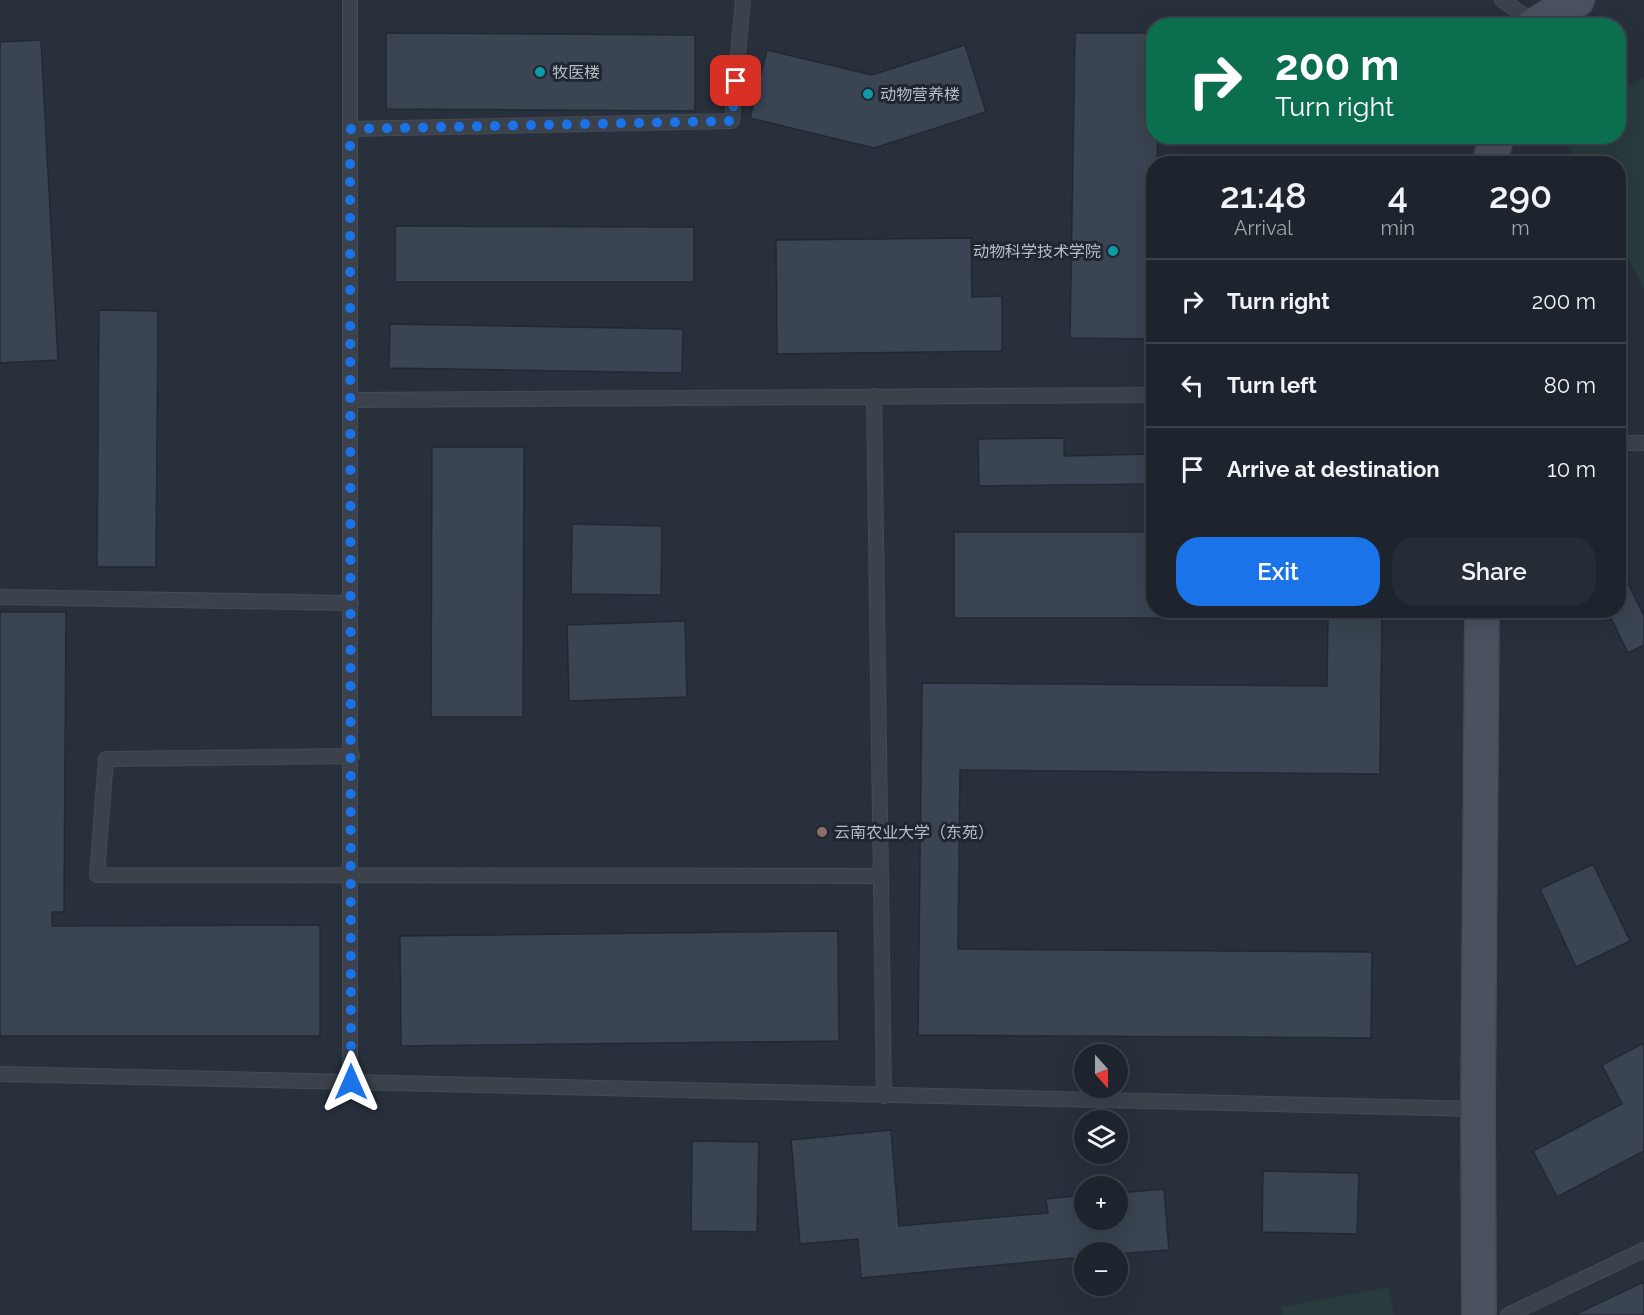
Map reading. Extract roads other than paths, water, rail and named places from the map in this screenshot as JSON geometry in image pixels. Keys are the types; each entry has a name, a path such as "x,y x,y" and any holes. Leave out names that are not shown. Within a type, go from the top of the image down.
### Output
{"street":[{"path":"1538,16 1577,0"},
{"path":"1479,1315 1478,1109 1482,618"}],"lane":[{"path":"350,0 351,1082"},
{"path":"350,129 732,121 742,0"},
{"path":"1502,0 1538,16"},
{"path":"350,400 1146,395"},
{"path":"874,396 884,1096"},
{"path":"1626,443 1644,443"},
{"path":"0,597 351,603"},
{"path":"351,756 106,759 97,876 881,876"},
{"path":"0,1074 1478,1109"},
{"path":"1508,1315 1644,1250"}],"place":[{"name":"牧医楼","path":"540,72"},
{"name":"动物营养楼","path":"868,94"},
{"name":"动物科学技术学院","path":"1113,251"},
{"name":"云南农业大学（东苑）","path":"822,832"}]}
